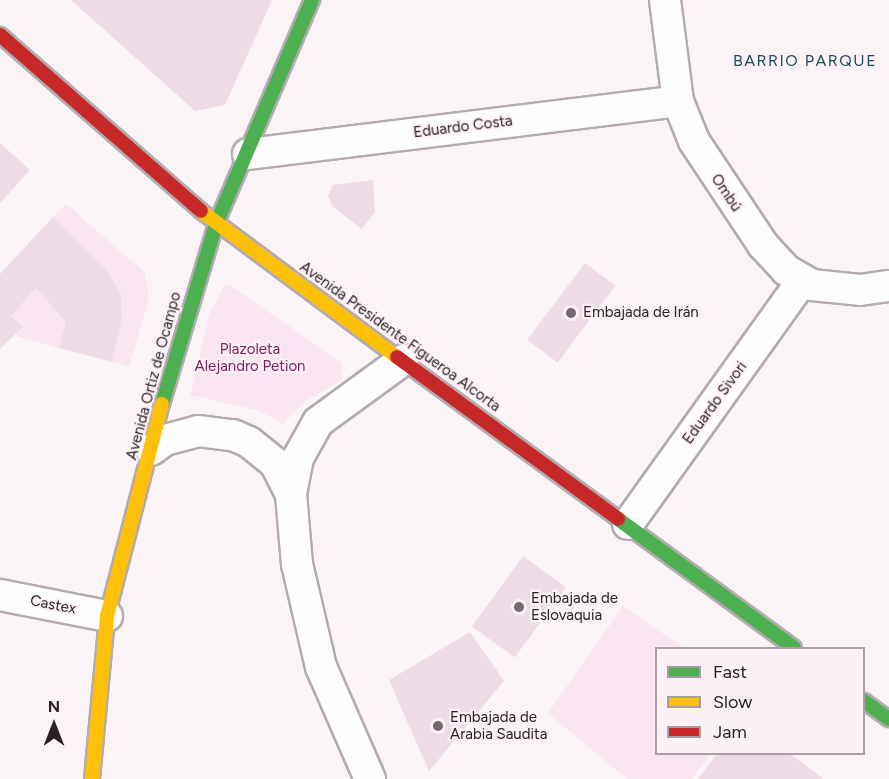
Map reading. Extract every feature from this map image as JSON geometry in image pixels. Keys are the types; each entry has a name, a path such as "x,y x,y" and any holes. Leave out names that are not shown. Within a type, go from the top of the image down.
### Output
{"main road":[{"name":"Avenida Ortiz de Ocampo","path":"92,779 107,616 185,318 216,224 248,154 312,0"},
{"name":"Avenida Presidente Figueroa Alcorta","path":"0,35 216,224 793,647"},
{"path":"865,702 889,719"}],"street":[{"name":"Ombú","path":"665,0 678,101 694,141 720,184 774,258 802,281 840,290 889,286"},
{"name":"Eduardo Costa","path":"248,154 678,101"},
{"name":"Eduardo Sivori","path":"628,524 802,281"},
{"path":"370,779 321,667 297,564 291,494 298,458 318,422 403,360"},
{"path":"151,450 165,440 198,431 233,435 263,451 275,463 291,494"},
{"name":"Castex","path":"0,595 107,616"}],"green space":[{"path":"66,204 145,273 149,298 129,367 112,362 122,319 121,294 106,269 53,217"},
{"name":"Plazoleta Alejandro Petion","path":"230,285 341,362 343,379 304,402 283,424 260,411 190,395 210,313 224,286"},
{"path":"36,288 66,322 59,348 16,336 23,327 11,316"},
{"path":"623,606 683,647 655,647 655,755 709,755 692,779 627,779 548,713"}],"building":[{"path":"71,0 272,0 225,105 195,111"},
{"path":"0,143 30,170 0,203"},
{"path":"373,180 375,212 362,229 333,207 328,196 333,185"},
{"path":"53,217 106,269 121,294 122,319 112,362 59,348 66,322 36,288 11,316 23,327 0,349 0,274"},
{"name":"Embajada de Irán","path":"585,263 615,286 558,363 527,340"},
{"name":"Embajada de Eslovaquia","path":"523,556 566,587 515,658 472,626"},
{"name":"Embajada de Arabia Saudita","path":"470,632 504,681 429,771 389,680"},
{"path":"716,755 791,755 824,779 698,779"}],"traffic: fast":[{"path":"162,404 216,224 312,0"},
{"path":"618,519 793,647"},
{"path":"865,702 889,719"}],"traffic: slow":[{"path":"201,211 397,357"},
{"path":"92,779 107,616 162,404"}],"traffic: jam":[{"path":"0,35 201,211"},
{"path":"397,357 618,519"}],"place":[{"name":"Embajada de Irán","path":"571,313"},
{"name":"Embajada de Eslovaquia","path":"519,607"},
{"name":"Embajada de Arabia Saudita","path":"438,726"}],"district":[{"name":"BARRIO PARQUE","path":"805,61"}]}
